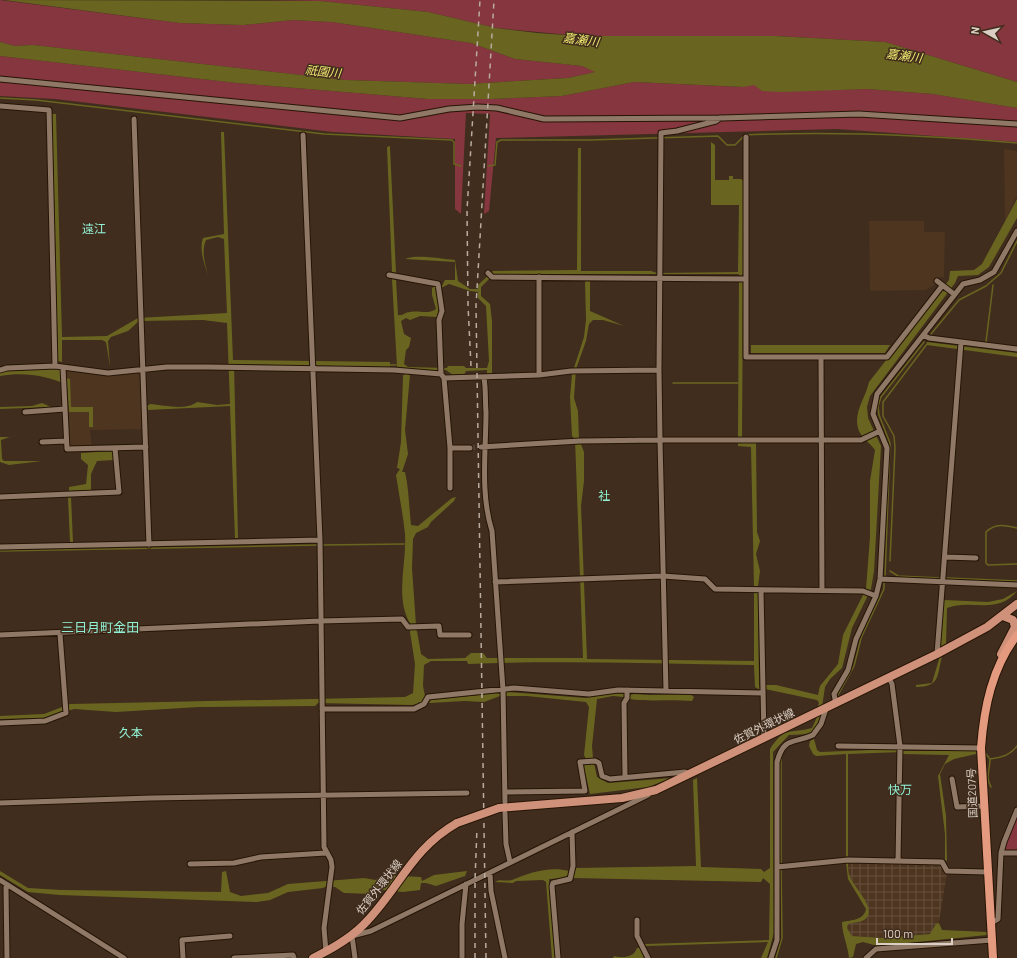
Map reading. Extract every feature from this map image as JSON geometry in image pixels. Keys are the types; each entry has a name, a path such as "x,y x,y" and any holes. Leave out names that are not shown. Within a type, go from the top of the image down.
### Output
{"highway":[{"name":"国道207号","path":"993,958 983,806 981,748 984,713 997,668 1017,635"}],"main road":[{"name":"佐賀外環状線","path":"313,958 352,936 389,895 417,855 432,840 457,823 503,808 622,798 656,790 937,654 988,627 1017,604"},
{"path":"997,668 1002,653 1016,626 1013,620 1003,616"}],"street":[{"path":"0,79 400,118 449,109 478,107 497,108 544,119 721,118 859,114 1017,124"},
{"path":"0,106 49,110 55,366"},
{"path":"666,690 659,370 660,137 661,133 677,131 716,121 721,118"},
{"path":"134,119 149,545"},
{"path":"303,135 320,540 323,795 326,854 331,860 324,928 326,952"},
{"path":"746,137 746,356 887,357 942,286"},
{"path":"836,704 834,694 848,670 856,639 880,579 887,448 873,414 877,394 953,294 963,284 980,280 994,272 1016,234"},
{"path":"392,275 438,284 442,311 439,320 442,373 450,448 450,488"},
{"path":"490,275 588,278 660,275 746,279"},
{"path":"539,277 539,375"},
{"path":"937,281 953,294"},
{"path":"923,335 929,338 961,345 1017,349"},
{"path":"937,654 961,345"},
{"path":"821,357 822,590"},
{"path":"0,370 7,368 55,366 108,373 143,368 167,367 312,368 442,373 484,378 539,375 574,371 659,370"},
{"path":"63,367 67,450 146,447"},
{"path":"484,378 484,447 487,517 492,531 503,693 505,792 503,808 506,844 510,862"},
{"path":"25,412 65,409"},
{"path":"484,447 580,441 860,440 880,431"},
{"path":"42,442 66,441"},
{"path":"0,497 119,492 115,448"},
{"path":"450,448 470,448"},
{"path":"0,547 149,545 320,540"},
{"path":"945,557 976,558"},
{"path":"495,582 663,576 705,580 715,589 862,591 873,595"},
{"path":"880,579 1017,585"},
{"path":"758,590 764,738"},
{"path":"0,635 60,634 320,621 402,620 408,627 439,626 440,635 469,635"},
{"path":"0,723 45,721 66,713 60,634"},
{"path":"889,678 892,684 900,749 898,861"},
{"path":"322,706 414,709 424,704 428,697 477,690 503,693 514,688 589,694 627,694 666,690 762,689"},
{"path":"624,777 624,703 627,694"},
{"path":"771,958 777,940 780,867 777,762 780,751 791,740 811,736 821,724 826,709"},
{"path":"838,746 900,749 981,748"},
{"path":"505,792 585,791 580,762 589,761 599,763 602,776 610,779 685,772 690,774"},
{"path":"952,779 957,807 983,806"},
{"path":"356,958 352,936 370,931 656,790"},
{"path":"0,803 151,798 467,793"},
{"path":"991,923 998,918 1001,854 1017,810"},
{"path":"558,958 552,886 553,883 569,881 572,875 572,832"},
{"path":"1001,854 1017,853"},
{"path":"190,864 234,863 261,857 326,854"},
{"path":"780,867 848,860 942,862 947,871 987,872"},
{"path":"490,873 491,892 505,958"},
{"path":"0,880 124,958"},
{"path":"462,958 462,924 466,884"},
{"path":"7,958 6,887 8,885"},
{"path":"637,920 637,936 648,958"},
{"path":"183,958 182,940 230,936"},
{"path":"866,958 876,948 992,940"},
{"path":"234,958 293,955 294,958"}],"shaded area":[{"path":"0,0 180,23 243,25 293,20 332,22 471,43 515,59 582,66 596,72 568,78 468,84 346,80 33,45 15,46 0,42"},
{"path":"262,0 1017,0 1017,82 885,42 775,36 580,36 496,28 428,12 320,1"},
{"path":"0,56 237,83 428,99 491,99 562,96 634,82 743,87 754,84 762,91 867,89 933,94 1017,108 1017,142 837,129 496,138 489,211 484,214 490,114 466,113 461,214 455,209 455,139 333,132 55,99 0,96"},
{"path":"1004,149 1017,151 1017,196 1005,221"},
{"path":"869,221 924,221 924,232 945,232 944,277 940,277 934,285 926,290 870,291"},
{"path":"65,369 107,375 145,371 146,429 90,430 92,450 68,451"},
{"path":"1017,818 1017,850 1004,850 1006,841"},
{"path":"849,861 940,865 947,873 937,933 882,938 852,936 848,938 845,923 865,918 867,906 848,877 847,863"}],"water":[{"name":"嘉瀬川","path":"4,0 320,1 428,12 496,28 537,33 580,36 775,36 885,42 1017,82 1017,108 933,94 867,89 782,92 762,91 754,85 744,87 634,82 562,96 491,99 428,99 237,83 0,56 0,42 15,46 33,45 346,80 468,84 568,78 595,72 582,66 515,59 471,43 332,22 293,20 243,25 180,23"},
{"path":"52,114 56,114 62,337 107,336 138,318 227,313 224,239 218,237 206,240 204,253 208,275 202,256 203,238 224,234 221,132 224,132 233,360 390,362 390,367 234,364 238,538 235,538 230,406 148,410 147,406 150,404 181,407 192,405 197,402 217,405 230,404 227,323 203,320 139,321 128,331 111,337 108,341 110,367 106,342 102,340 62,340 62,362 58,361"},
{"path":"711,142 715,145 715,180 729,180 729,176 733,176 733,179 741,179 744,181 743,274 741,276 738,274 494,274 481,287 481,296 490,304 492,321 492,374 487,374 487,370 466,371 464,375 454,376 446,370 408,370 408,375 410,375 405,430 408,454 402,472 405,472 411,525 418,526 452,498 456,497 454,501 431,522 428,527 416,533 413,539 412,568 416,625 414,629 417,631 421,654 428,659 465,658 471,653 483,653 487,658 583,658 575,439 572,436 570,397 572,374 584,337 586,320 585,281 590,281 590,311 624,326 603,320 593,320 589,324 586,341 576,369 574,398 578,411 579,439 584,452 584,481 581,506 587,659 754,661 754,592 758,592 760,690 755,687 754,665 575,662 468,664 467,661 431,661 424,665 423,686 425,696 422,703 413,705 318,703 315,706 199,707 116,712 74,709 43,718 0,719 0,716 44,714 70,704 405,697 413,693 415,664 410,632 411,625 403,604 402,592 405,534 396,475 400,469 397,468 401,442 403,375 405,375 405,369 397,367 392,279 396,280 398,315 408,312 430,312 436,309 432,295 432,288 435,286 437,288 439,308 437,317 420,316 410,320 406,318 401,321 404,334 411,338 409,347 406,350 404,364 408,367 447,368 448,366 464,366 466,368 487,368 489,361 486,306 478,298 478,292 449,284 441,288 445,280 455,280 455,262 405,259 422,257 455,260 458,281 470,289 478,289 478,285 493,271 577,270 578,148 581,148 581,271 651,271 657,273 738,272 739,205 711,205"},
{"path":"390,146 396,273 392,272 387,147"},
{"path":"1017,199 1017,218 989,267 978,275 958,276 955,283 870,396 867,407 868,418 881,446 874,571 871,589 852,628 842,668 830,679 825,687 822,707 817,709 819,703 817,700 765,689 765,685 776,685 818,695 820,686 838,664 843,635 866,589 870,537 870,481 875,450 859,431 857,418 869,382 949,280 950,271 974,270 982,264"},
{"path":"739,280 743,281 742,437 738,438"},
{"path":"927,342 1017,353 1017,357 927,345"},
{"path":"751,345 890,345 885,353 751,353"},
{"path":"60,369 61,377 70,379 71,407 93,407 93,427 89,427 89,412 69,412 67,385 34,375 17,374 0,376 0,373 11,370"},
{"path":"42,403 51,407 0,409 0,407 32,406"},
{"path":"0,437 10,437 1,440 2,459 4,461 42,461 9,465 0,462"},
{"path":"738,443 756,443 757,532 760,541 756,554 760,571 758,586 754,586 751,447 738,446"},
{"path":"113,451 114,460 97,461 91,474 91,490 69,491 69,487 86,484 88,465 81,459 81,453"},
{"path":"71,497 73,542 70,542 68,498"},
{"path":"1017,591 1001,603 992,605 956,605 947,608 946,645 940,647 944,600 988,602 1003,599"},
{"path":"940,656 942,656 938,675 933,682"},
{"path":"932,683 929,685 916,687 916,685"},
{"path":"508,692 586,698 612,693 624,694 624,697 613,696 597,699 592,746 593,758 590,759 594,763 597,777 608,783 672,778 648,787 590,794 584,767 585,764 588,764 584,755 589,707 586,702 527,696 500,696 484,702 465,701 429,703 431,700"},
{"path":"690,694 694,697 692,701 629,699 630,695"},
{"path":"821,715 816,727 810,734 789,735 773,752 774,933 767,958 761,958 768,942 646,946 645,944 769,940 770,884 763,878 761,882 573,878 573,876 549,879 555,958 552,958 546,882 543,880 516,881 513,883 495,882 498,880 512,880 532,873 554,869 569,871 568,874 573,873 575,868 696,866 693,780 697,778 701,867 761,869 764,872 770,868 770,749 780,737 788,732 812,728 817,717"},
{"path":"814,739 817,750 820,752 897,749 898,751 976,751 976,754 954,759 945,764 940,774 946,816 947,861 945,860 945,834 938,776 949,755 902,754 902,752 848,754 848,857 846,856 846,754 816,756 813,754 809,746 810,741"},
{"path":"846,863 848,863 850,877 868,905 869,911 868,916 864,920 848,924 847,928 852,936 882,938 930,934 936,924 939,923 942,930 987,932 987,935 878,946 863,942 856,944 853,957 849,958 842,922 860,917 865,913 866,909 848,879"},
{"path":"0,871 28,888 61,890 221,892 222,872 226,871 230,892 241,896 268,893 288,884 364,878 376,880 382,875 421,877 422,881 434,875 467,871 465,876 436,886 421,883 420,890 403,892 383,890 373,894 344,893 335,887 327,886 323,888 288,892 270,900 257,902 60,895 28,892 0,875"},
{"path":"637,948 640,948 644,958 613,958 614,956 624,957 631,955"}],"waterway":[{"path":"0,98 36,100 324,134 452,140 454,142 454,164 461,166"},
{"path":"488,166 495,165 497,142 501,140 590,140 718,136 727,145 735,145 745,135 813,133 915,136 1017,143"},
{"path":"931,334 959,300 986,286 1001,273 1017,241"},
{"path":"986,342 993,285"},
{"path":"885,577 890,443 879,415 878,406 881,397 924,342"},
{"path":"890,561 895,448 894,436 883,416 883,402 927,344"},
{"path":"390,365 396,365"},
{"path":"673,383 738,383"},
{"path":"1017,528 997,526 986,532 986,563 988,565 1017,564"},
{"path":"322,545 404,544"},
{"path":"0,551 318,545"},
{"path":"890,571 898,576 941,578"},
{"path":"947,578 1017,581"},
{"path":"838,695 854,666 861,638 884,589 884,583"},
{"path":"986,754 990,759 998,758 1009,754 1017,746"},
{"path":"781,759 781,865"},
{"path":"990,759 988,780 991,787"},
{"path":"776,958 782,938 781,869"}],"tunnel":[{"path":"470,448 481,447"}],"railway":[{"path":"471,366 468,305 467,210 480,0"},
{"path":"486,958 476,306 494,0"},
{"path":"475,958 477,828"}],"district":[{"name":"遠江","path":"94,229"},
{"name":"社","path":"604,496"},
{"name":"三日月町金田","path":"100,627"},
{"name":"久本","path":"131,733"},
{"name":"快万","path":"900,790"}],"water label":[{"name":"祇園川","path":"323,72"}]}
